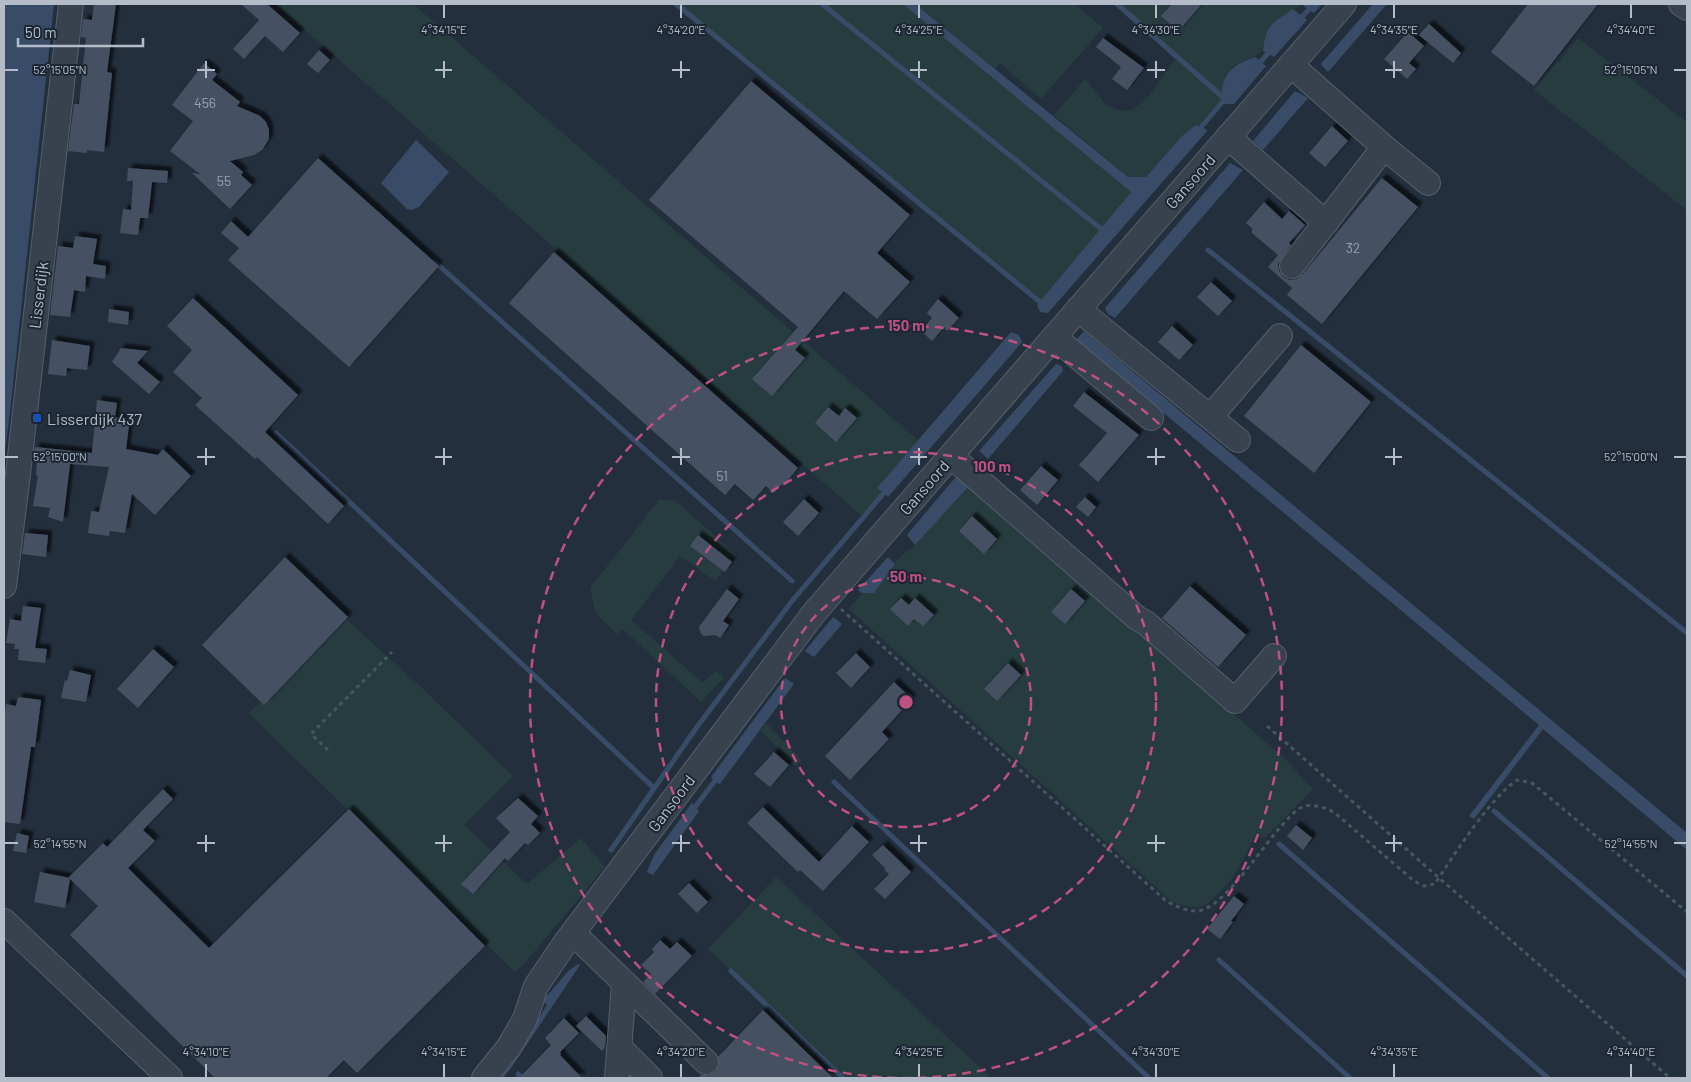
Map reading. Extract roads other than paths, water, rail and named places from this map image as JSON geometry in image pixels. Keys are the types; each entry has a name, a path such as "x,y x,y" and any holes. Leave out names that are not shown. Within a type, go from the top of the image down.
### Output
{"street":[{"name":"Lisserdijk","path":"4,586 71,4"},
{"name":"Gansoord","path":"484,1078 509,1047 525,1019 536,986 569,938 814,612 1344,4"},
{"path":"1681,4 1687,8"},
{"path":"1291,65 1428,183"},
{"path":"1228,137 1326,223"},
{"path":"1292,266 1384,147"},
{"path":"1078,310 1238,440"},
{"path":"1210,417 1280,336"},
{"path":"1054,337 1151,418"},
{"path":"951,456 1235,701 1274,656"},
{"path":"4,921 170,1078"},
{"path":"569,938 624,983 706,1062"},
{"path":"618,1078 624,983"},
{"path":"620,1048 650,1078"}],"water":[{"path":"4,4 54,4 4,458"},
{"path":"903,4 915,4 1128,177 1146,177 1182,136 1194,126 1202,126 1207,131 1048,313 1040,312 1037,305 1131,192"},
{"path":"1302,4 1322,4 1314,13"},
{"path":"1373,4 1386,5 1328,72 1321,64"},
{"path":"1293,9 1307,20 1274,57 1263,51 1268,29 1275,21"},
{"path":"1255,57 1266,66 1234,104 1221,104 1221,94 1228,73 1239,64"},
{"path":"1295,91 1308,98 1263,150 1253,141"},
{"path":"416,140 449,172 419,207 411,210 407,209 381,183"},
{"path":"1230,163 1243,170 1115,318 1108,314 1105,308"},
{"path":"1084,331 1687,833 1687,850 1543,729 1474,819 1469,816 1539,725 1076,340"},
{"path":"1011,332 1019,335 1022,342 888,497 877,488"},
{"path":"1056,364 1062,366 1063,371 988,459 979,451"},
{"path":"959,473 972,483 915,545 907,535"},
{"path":"888,557 895,564 874,593 862,593 858,590"},
{"path":"833,617 842,624 814,657 805,651"},
{"path":"785,678 794,684 720,784 714,782 711,777"},
{"path":"692,803 699,811 653,875 647,872 654,855"},
{"path":"578,964 580,965 511,1068 503,1078 498,1078 508,1066 547,1005 540,998 542,995 548,995 568,971"},
{"path":"69,996 156,1078 151,1078 67,998"}],"waterway":[{"path":"676,4 1040,302"},
{"path":"822,4 1100,228"},
{"path":"1117,4 1225,99"},
{"path":"1298,21 1314,4"},
{"path":"1256,67 1272,49"},
{"path":"1202,126 1224,100"},
{"path":"1208,250 1687,633"},
{"path":"435,262 792,581"},
{"path":"276,433 654,788"},
{"path":"611,850 697,727 792,601 883,494"},
{"path":"696,806 714,782"},
{"path":"834,782 1149,1078"},
{"path":"1494,811 1687,976"},
{"path":"1279,844 1548,1078"},
{"path":"1219,960 1350,1078"},
{"path":"731,971 843,1078"},
{"path":"518,1074 522,1078"}],"place":[{"name":"Lisserdijk 437","path":"37,418"}]}
